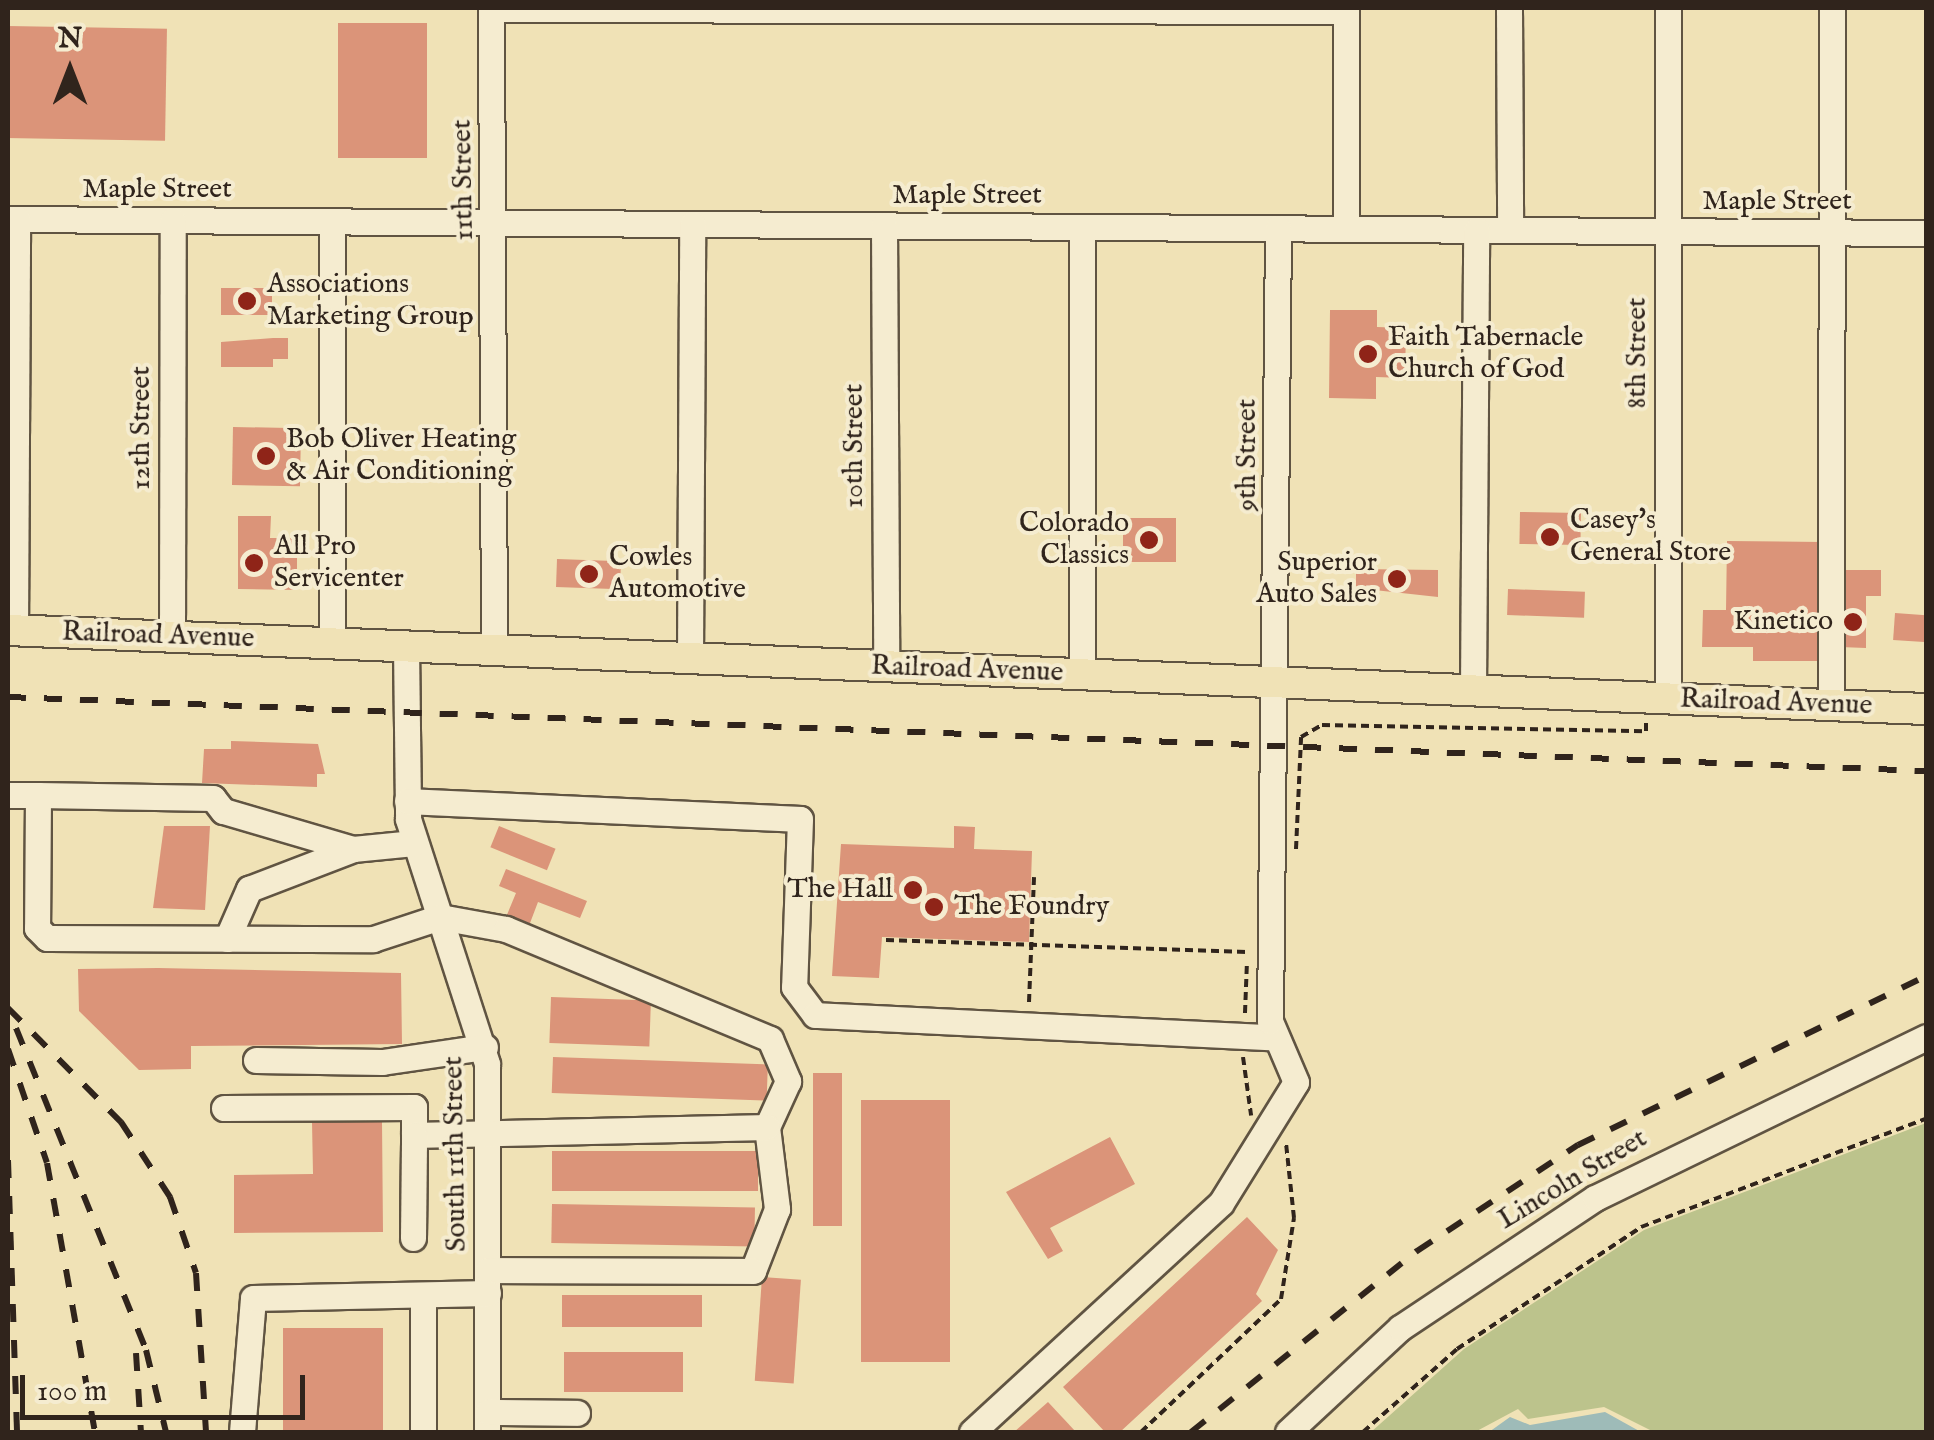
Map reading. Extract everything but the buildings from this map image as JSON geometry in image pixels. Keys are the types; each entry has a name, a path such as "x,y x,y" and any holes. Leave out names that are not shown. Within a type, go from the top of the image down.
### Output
{"main road":[{"name":"Railroad Avenue","path":"11,630 1926,709"}],"street":[{"path":"1509,8 1510,230"},
{"name":"8th Street","path":"1668,8 1668,698"},
{"path":"1831,705 1832,8"},
{"path":"492,9 1346,9 1346,229"},
{"name":"11th Street","path":"492,9 494,650"},
{"path":"11,630 12,219"},
{"name":"Maple Street","path":"12,219 1926,233"},
{"name":"12th Street","path":"172,637 173,220"},
{"path":"332,222 332,643"},
{"path":"690,658 692,224"},
{"name":"10th Street","path":"884,226 886,666"},
{"path":"1082,227 1082,674"},
{"name":"9th Street","path":"1272,1036 1278,228"},
{"path":"1473,690 1476,230"},
{"name":"South 11th Street","path":"406,646 407,801 414,843 484,1047 488,1131 488,1422"},
{"path":"8,795 213,798 223,811 354,849"},
{"path":"38,796 40,934 390,938 440,917 506,929 770,1039 788,1081 766,1126 777,1208 753,1271 488,1282 424,1296 253,1298 242,1432"},
{"path":"407,801 800,818 794,988 804,1008 833,1019 1272,1036 1296,1082 1221,1203 972,1432"},
{"path":"227,938 250,889 354,849 414,843"},
{"name":"Lincoln Street","path":"1288,1432 1400,1328 1595,1198 1926,1037"},
{"path":"256,1060 382,1062 484,1047"},
{"path":"224,1108 414,1108 413,1238"},
{"path":"414,1135 766,1126"},
{"path":"422,1432 424,1296"},
{"path":"488,1422 577,1413"}],"path":[{"path":"1295,861 1301,738 1322,725 1646,732"},
{"path":"1028,1026 1034,878"},
{"path":"1141,1432 1282,1300 1291,1180 1285,1141 1244,1105 1248,933"},
{"path":"886,940 1247,952"},
{"path":"1363,1432 1458,1348 1641,1226 1926,1119"}],"green space":[{"path":"1926,1123 1926,1432 1654,1432 1604,1407 1528,1419 1518,1409 1475,1432 1371,1432 1464,1349 1644,1230"}],"water":[{"path":"1605,1412 1641,1432 1489,1432 1510,1417 1530,1425"}],"railway":[{"path":"8,697 1926,771"},
{"path":"1191,1432 1417,1251 1578,1145 1926,976"},
{"path":"8,1008 121,1122 170,1197 196,1273 206,1432"},
{"path":"16,1028 146,1350 166,1432"},
{"path":"8,1049 47,1163 95,1432"},
{"path":"8,1160 17,1432"},
{"path":"136,1353 141,1432"}],"place":[{"name":"Associations Marketing Group","path":"247,301"},
{"name":"Faith Tabernacle Church of God","path":"1368,354"},
{"name":"Bob Oliver Heating & Air Conditioning","path":"266,456"},
{"name":"Casey's General Store","path":"1550,537"},
{"name":"Colorado Classics","path":"1149,540"},
{"name":"All Pro Servicenter","path":"254,563"},
{"name":"Cowles Automotive","path":"589,574"},
{"name":"Superior Auto Sales","path":"1397,579"},
{"name":"Kinetico","path":"1853,622"},
{"name":"The Hall","path":"913,890"},
{"name":"The Foundry","path":"934,907"}]}
